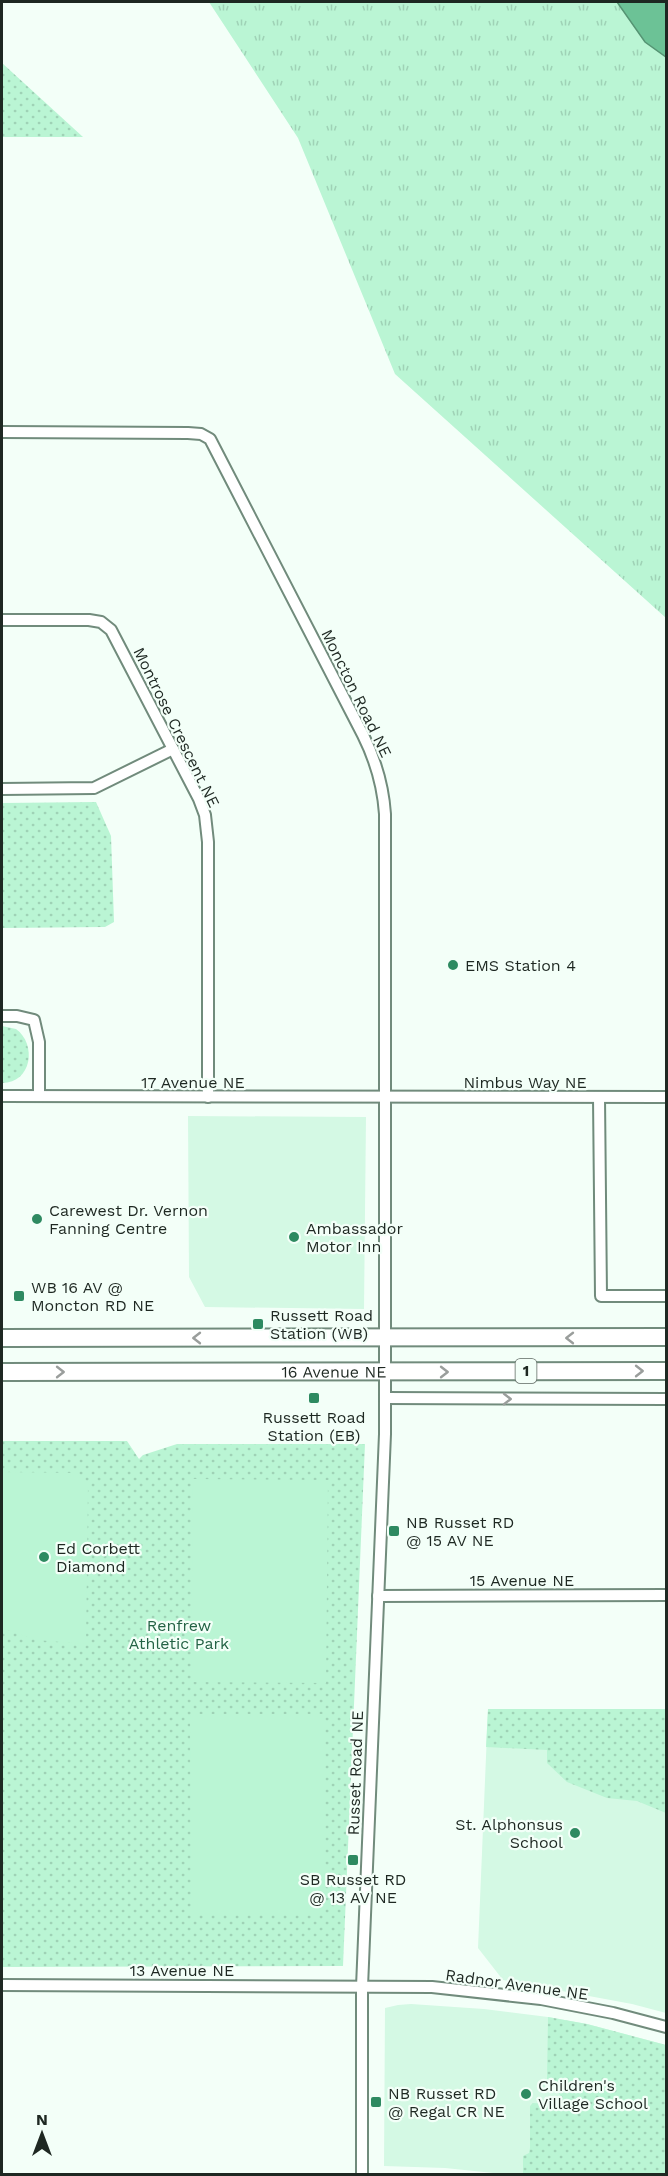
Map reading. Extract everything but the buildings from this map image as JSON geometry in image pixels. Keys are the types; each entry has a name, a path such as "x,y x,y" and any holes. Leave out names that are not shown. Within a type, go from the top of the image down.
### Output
{"highway":[{"name":"16 Avenue NE","path":"2,1338 666,1337"},
{"name":"16 Avenue NE","path":"2,1372 666,1371"}],"street":[{"name":"Moncton Road NE","path":"2,432 188,433 201,434 210,439 363,735 381,782 385,814 385,1372"},
{"name":"Montrose Crescent NE","path":"2,620 89,620 101,622 111,630 199,799 207,828 208,1097"},
{"path":"2,789 94,788 173,749"},
{"path":"2,1016 17,1016 34,1020 39,1042 39,1096"},
{"name":"17 Avenue NE","path":"2,1096 384,1098"},
{"path":"598,1097 601,1296 666,1296"},
{"name":"Nimbus Way NE","path":"384,1098 666,1097"},
{"name":"Russet Road NE","path":"362,2175 362,1987 386,1398 385,1372"},
{"path":"386,1398 666,1400"},
{"name":"15 Avenue NE","path":"378,1596 666,1595"},
{"name":"13 Avenue NE","path":"2,1985 362,1987"},
{"name":"Radnor Avenue NE","path":"362,1987 432,1987 498,1993 566,2003 666,2027"}],"shaded area":[{"path":"617,2 666,2 666,57 645,42"},
{"path":"188,1116 366,1117 364,1309 205,1307 189,1277"},
{"name":"St. Alphonsus School","path":"488,1709 666,1709 666,2013 632,2004 503,1980 478,1948"},
{"name":"Children's Village School","path":"411,2004 484,2009 548,2017 587,2024 666,2045 666,2174 503,2174 445,2168 384,2166 385,2008"}],"green space":[{"path":"209,2 666,2 666,618 395,374 298,138"},
{"path":"2,63 83,137 2,137"},
{"path":"96,802 111,836 114,922 105,927 2,928 2,803"},
{"path":"2,1026 16,1029 23,1036 29,1053 25,1070 20,1077 2,1083"},
{"name":"Renfrew Athletic Park","path":"2,1441 127,1441 139,1459 143,1455 177,1444 365,1444 343,1966 2,1967"},
{"name":"Ed Corbett Diamond","path":"2,1472 77,1473 88,1485 86,1644 36,1640 2,1628"},
{"path":"193,1479 328,1480 326,1683 191,1682"},
{"path":"488,1709 666,1709 666,1813 637,1801 607,1798 567,1782 547,1763 547,1750 486,1747"},
{"path":"190,1714 325,1714 325,1915 191,1915"},
{"path":"548,2017 587,2024 666,2045 666,2174 523,2174 523,2156 529,2153 530,2148 530,2106 533,2103 563,2105 555,2080 547,2079"}],"place":[{"name":"EMS Station 4","path":"453,965"},
{"name":"Carewest Dr. Vernon Fanning Centre","path":"37,1219"},
{"name":"Ambassador Motor Inn","path":"294,1237"},
{"name":"WB 16 AV @ Moncton RD NE","path":"19,1296"},
{"name":"Russett Road Station (WB)","path":"258,1324"},
{"name":"Russett Road Station (EB)","path":"314,1398"},
{"name":"NB Russet RD @ 15 AV NE","path":"394,1531"},
{"name":"Ed Corbett Diamond","path":"44,1557"},
{"name":"St. Alphonsus School","path":"575,1833"},
{"name":"SB Russet RD @ 13 AV NE","path":"353,1860"},
{"name":"Children's Village School","path":"526,2094"},
{"name":"NB Russet RD @ Regal CR NE","path":"376,2102"}]}
